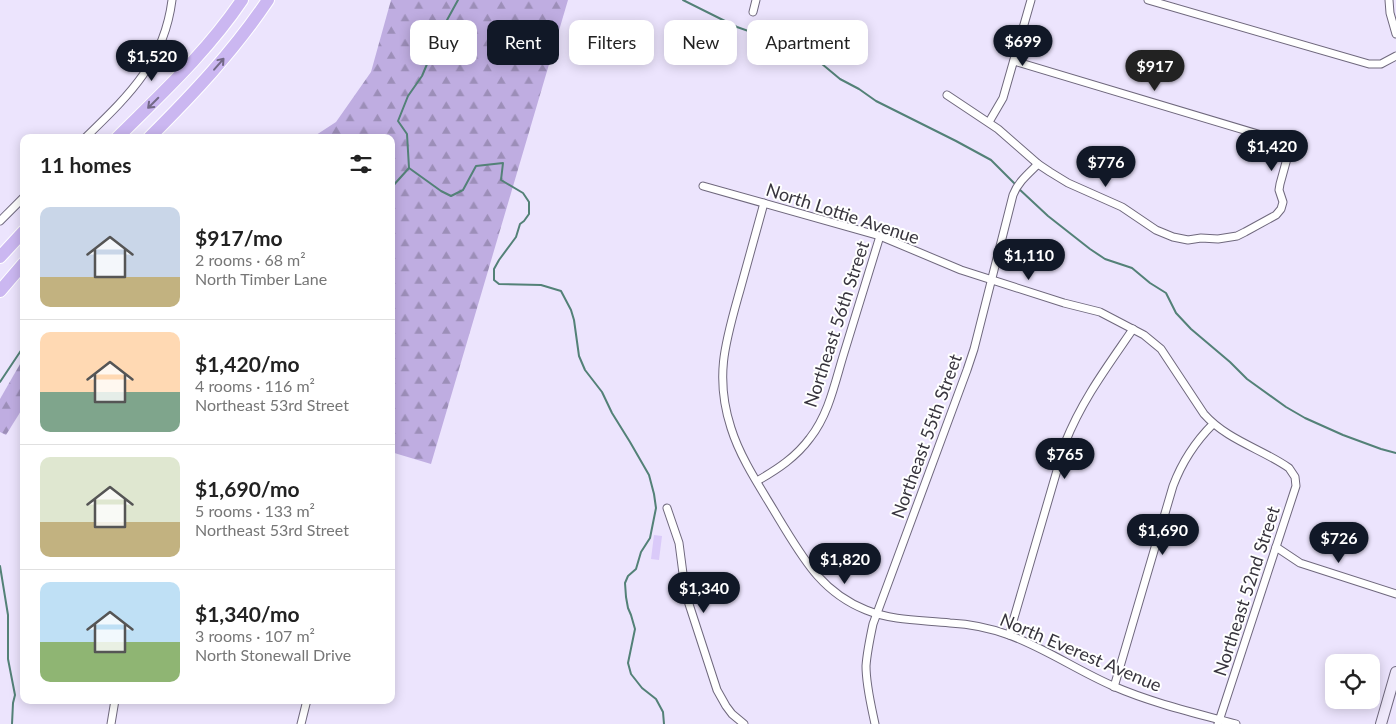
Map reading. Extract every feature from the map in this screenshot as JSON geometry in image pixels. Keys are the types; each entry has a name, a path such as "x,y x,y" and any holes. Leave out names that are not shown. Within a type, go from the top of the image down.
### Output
{"highway":[{"path":"122,134 190,65 242,0"},
{"path":"153,134 228,54 248,30 268,0"},
{"path":"0,257 20,235"},
{"path":"0,291 20,268"}],"street":[{"path":"89,134 131,91 150,64 163,37 172,0"},
{"path":"753,12 756,0"},
{"path":"989,122 1003,98 1031,0"},
{"path":"1148,0 1369,64 1381,64 1396,56"},
{"path":"1389,0 1390,13 1396,34"},
{"path":"947,95 989,122 1038,164 1068,182 1122,207 1156,230 1180,239 1218,239 1237,236 1276,215 1281,210 1283,202 1279,190 1291,144 1014,61"},
{"name":"Northeast 55th Street","path":"875,724 866,666 877,614 974,350 1016,188 1038,164"},
{"name":"North Lottie Avenue","path":"703,186 880,236 944,264 1064,303 1092,309 1111,317 1144,335 1162,349 1204,414 1213,424 1285,465 1293,472"},
{"path":"0,221 20,201"},
{"name":"North Everest Avenue","path":"764,203 725,344 723,388 727,415 736,441 799,552 815,574 836,593 858,606 877,614 898,619 952,623 991,629 1036,647 1114,686 1218,722 1236,724"},
{"name":"Northeast 56th Street","path":"757,481 791,459 811,438 820,423 832,392 880,236"},
{"path":"1009,635 1064,443 1085,399 1133,330"},
{"path":"1114,686 1172,486 1184,461 1202,434 1213,424"},
{"name":"Northeast 52nd Street","path":"1218,722 1296,486 1293,472"},
{"path":"667,508 679,543 688,602 714,682 726,706 744,724"},
{"path":"1276,547 1300,563 1396,594"},
{"path":"1381,724 1396,672"},
{"path":"111,724 114,704"},
{"path":"301,724 306,704"}],"green space":[{"path":"391,0 568,0 559,30 559,20 487,20 487,65 549,65 431,464 395,453 395,134 318,134 336,122 371,72"},
{"path":"20,364 20,412 6,435 0,432 0,399"}],"shaded area":[{"path":"654,535 662,536 659,560 651,559"}],"waterway":[{"path":"409,168 407,134 398,121 408,96 422,76 441,31 458,0"},
{"path":"683,0 737,27 796,46 810,54 840,79 876,101 991,160 1015,184"},
{"path":"409,168 451,196 463,190 476,166 503,163 501,180 523,193 529,202 529,214 520,224 516,237 494,269 494,280 499,284 541,285 561,291 571,310 579,356 585,370 602,392 612,413 649,475 656,508 650,538 641,552 636,569 628,576 625,583 628,608 635,629 628,663 631,674 642,688 656,699 663,712 664,724"},
{"path":"395,184 409,168"},
{"path":"1018,188 1048,216 1090,249 1105,259 1132,268 1166,293 1176,313 1191,329 1247,379 1286,407 1343,435 1396,453"},
{"path":"0,382 20,352"},
{"path":"0,566 8,615 8,659 15,695 12,724"}]}
